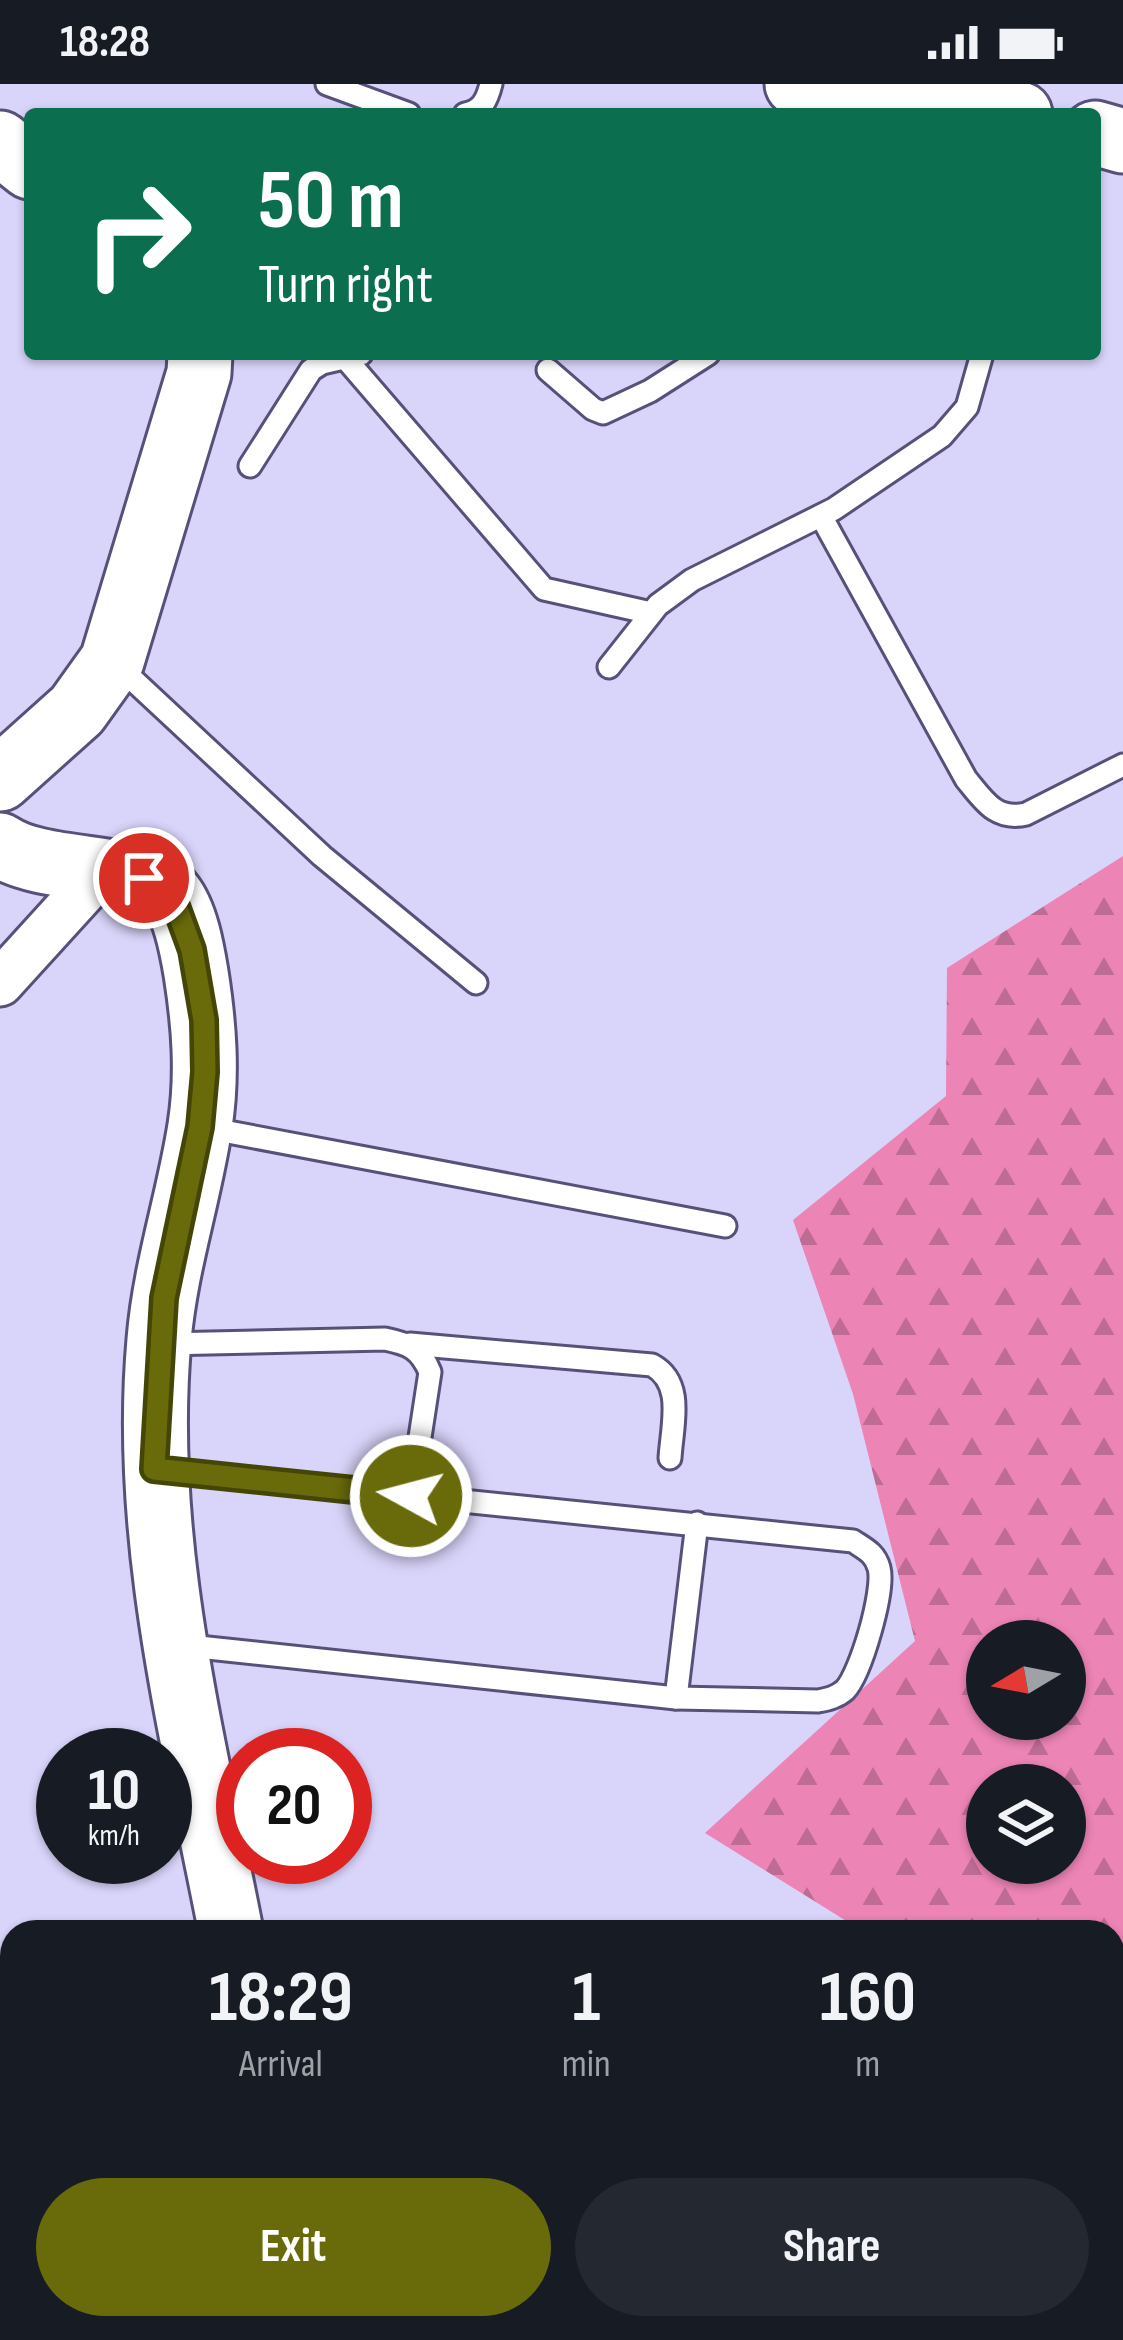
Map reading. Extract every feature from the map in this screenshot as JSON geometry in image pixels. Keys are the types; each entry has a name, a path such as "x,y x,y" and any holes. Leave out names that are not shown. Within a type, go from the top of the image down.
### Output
{"street":[{"path":"797,84 941,98 990,108"},
{"path":"0,142 24,162"},
{"path":"0,779 77,710 112,661 200,360"},
{"path":"0,844 50,864 144,878 173,898 192,950 204,1020 205,1072 200,1127 158,1344 154,1469 157,1528 175,1644 229,1920"},
{"path":"0,983 101,872"}],"lane":[{"path":"327,84 393,108"},
{"path":"250,466 311,370 335,360"},
{"path":"356,360 544,589 651,613"},
{"path":"548,370 592,410 603,413 699,360"},
{"path":"609,667 651,613 692,580 821,516 955,424 967,407 980,360"},
{"path":"821,516 966,779 988,807 1009,818 1026,814 1123,765"},
{"path":"112,661 322,856 476,983"},
{"path":"200,1127 725,1226"},
{"path":"158,1344 385,1339 652,1365 664,1372 674,1389 670,1458"},
{"path":"410,1344 424,1356 430,1372 411,1496"},
{"path":"154,1469 853,1541 873,1553 880,1570 880,1589 858,1669 847,1688 833,1698 676,1698 175,1644"},
{"path":"676,1698 697,1523"}],"green space":[{"path":"1123,856 1123,1920 845,1920 705,1833 915,1641 853,1394 793,1220 946,1096 947,968"}],"route":[{"path":"144,878 173,898 192,950 204,1020 205,1072 200,1127 158,1344 154,1469 411,1496"}]}
